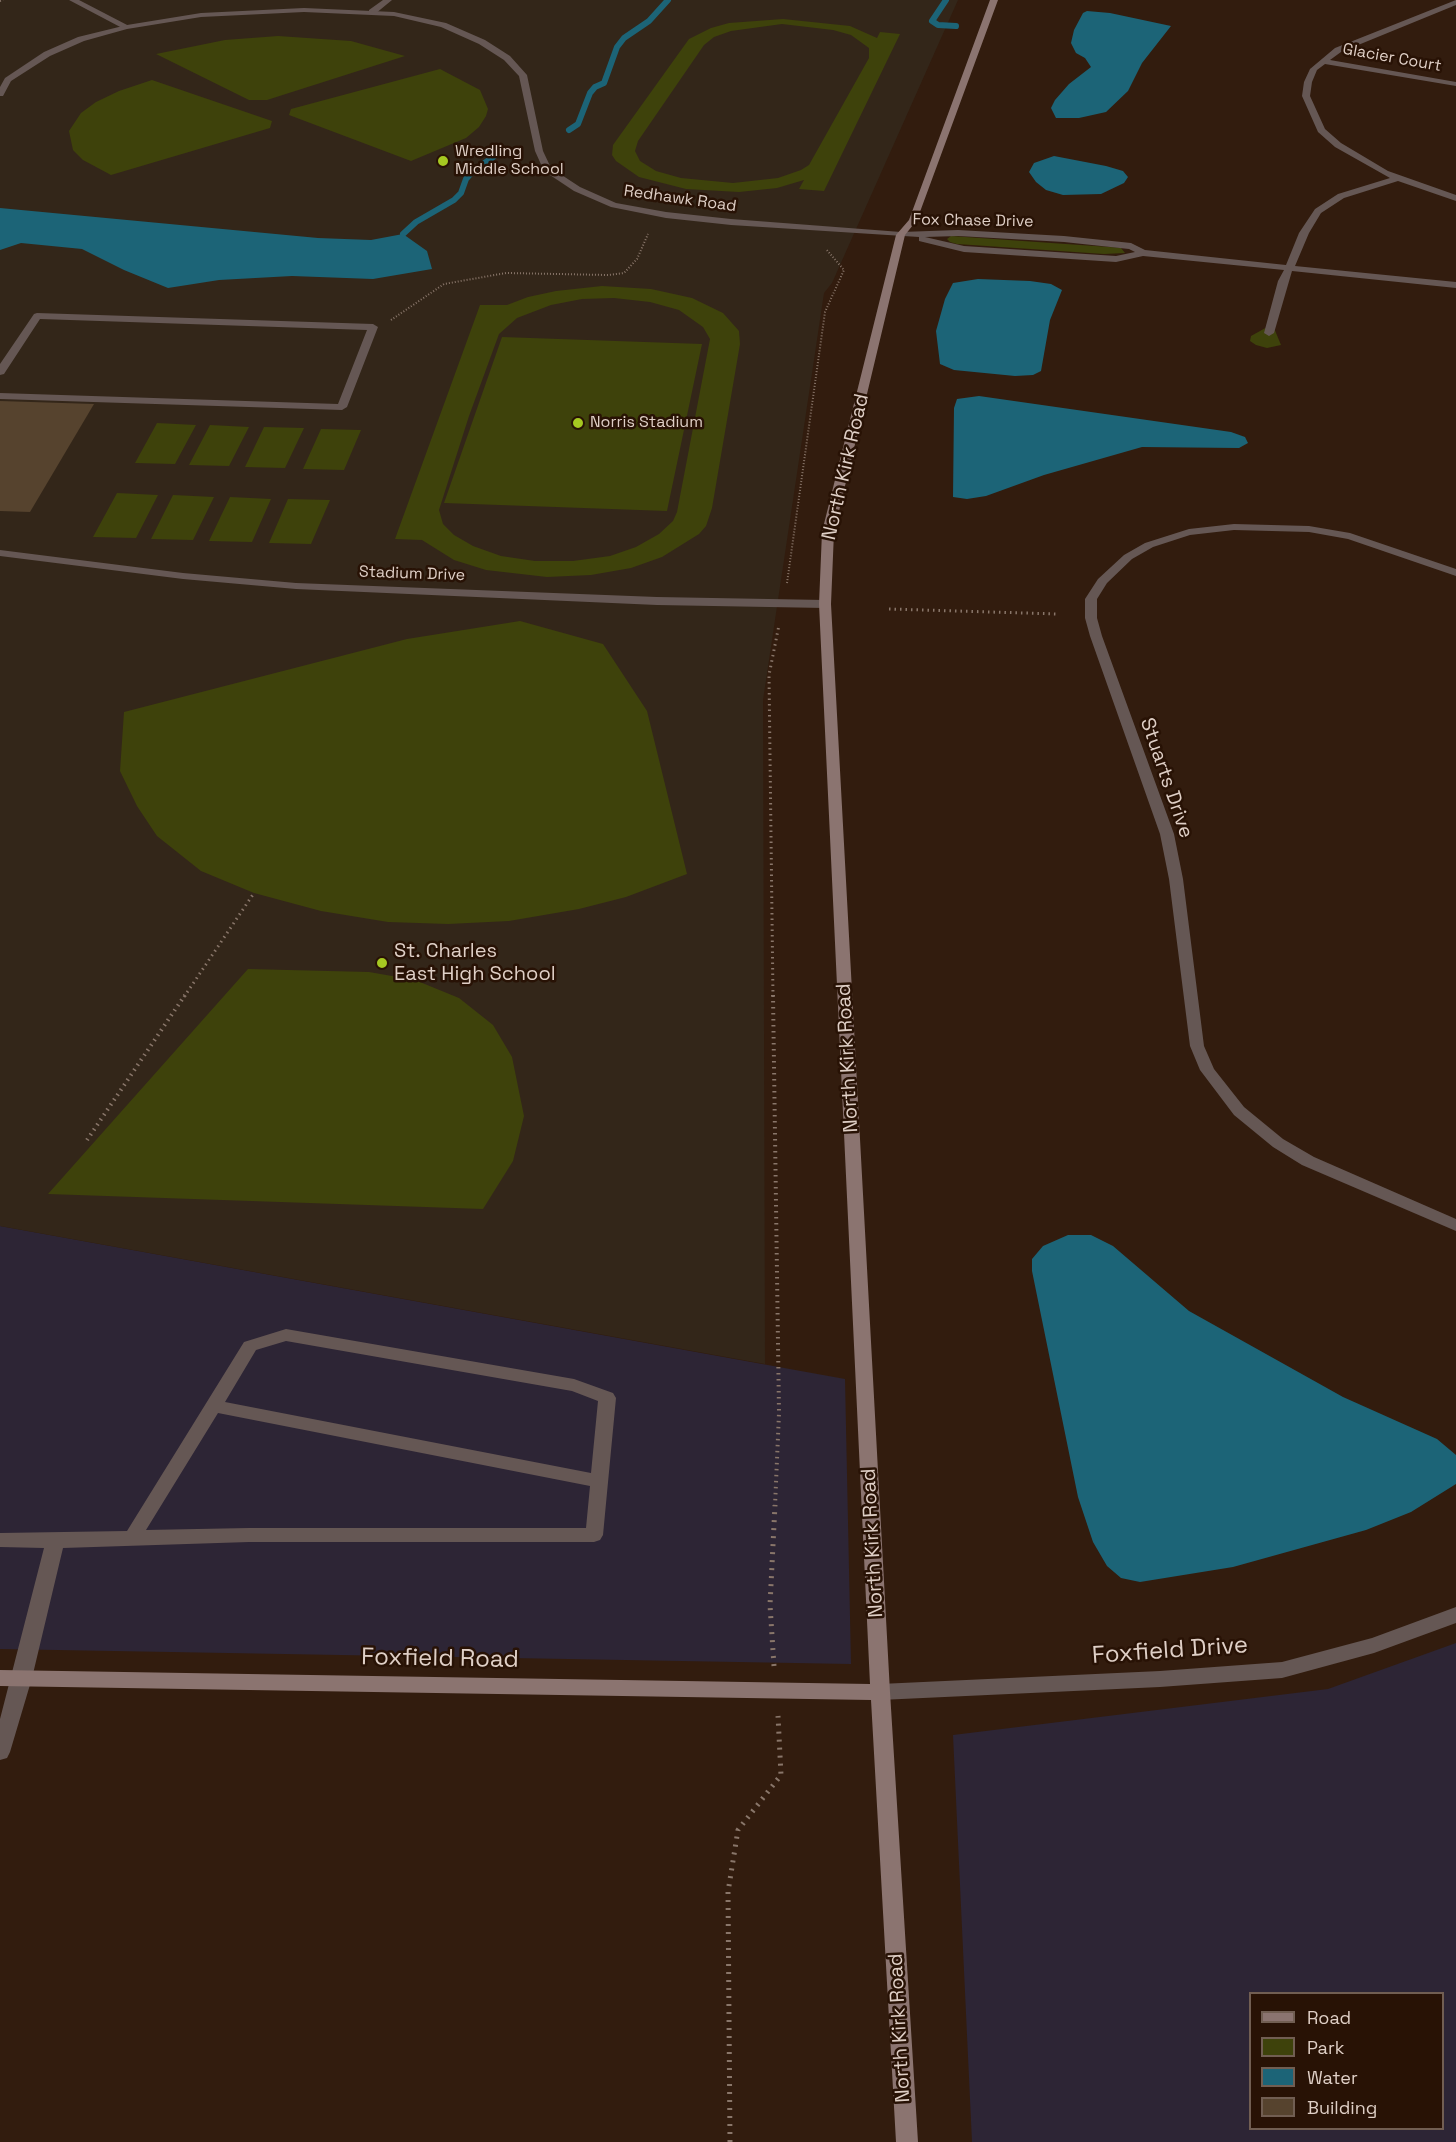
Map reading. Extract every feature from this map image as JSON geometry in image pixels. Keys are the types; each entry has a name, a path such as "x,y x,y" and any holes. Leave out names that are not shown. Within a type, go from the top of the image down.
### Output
{"main road":[{"name":"North Kirk Road","path":"907,2142 880,1692 825,604 828,532 901,235 913,220 994,0"},
{"name":"Foxfield Road","path":"0,1678 880,1692"}],"street":[{"path":"73,0 127,27"},
{"path":"372,12 388,0"},
{"path":"1456,2 1354,41 1322,61 1314,69 1305,96 1321,130 1363,162 1397,178 1456,198"},
{"name":"Redhawk Road","path":"0,94 8,80 47,54 81,39 127,27 201,15 304,10 394,14 443,25 482,42 507,58 523,75 539,151 547,169 577,189 605,201 666,215 901,235"},
{"name":"Glacier Court","path":"1322,61 1456,84"},
{"path":"1269,333 1282,280 1304,233 1318,212 1341,196 1397,178"},
{"name":"Fox Chase Drive","path":"901,235 958,233 1064,239 1131,246 1143,253"},
{"name":"Fox Chase Drive","path":"901,235 976,250 1116,259 1143,253 1456,285"},
{"path":"0,396 342,407 373,327 37,316 2,366"},
{"name":"Stuarts Drive","path":"1456,573 1350,536 1309,530 1225,528 1189,532 1149,545 1128,557 1102,581 1091,599 1091,618 1096,636 1167,834 1176,879 1197,1046 1207,1070 1239,1111 1278,1143 1308,1161 1456,1225"},
{"name":"Stadium Drive","path":"0,553 183,576 296,586 657,601 825,604"},
{"path":"0,1540 55,1540 249,1535 594,1535 607,1398 574,1385 286,1335 250,1346 132,1538"},
{"path":"214,1406 599,1481"},
{"path":"0,1752 22,1678 55,1540"},
{"name":"Foxfield Drive","path":"880,1692 1160,1679 1281,1670 1374,1645 1456,1616"}],"path":[{"path":"390,321 444,284 506,273 609,275 624,273 637,259 646,234 654,233"},
{"path":"771,1618 778,1413 769,675 783,603 825,312 843,270 826,248"},
{"path":"889,609 1058,614"},
{"path":"87,1140 254,894"},
{"path":"730,2142 728,1892 738,1830 781,1776 780,1748"}],"shaded area":[{"name":"St. Charles East High School","path":"0,0 958,0 832,283 824,293 763,700 765,1364 0,1226"},
{"path":"0,1226 845,1379 851,1664 0,1649"},
{"path":"1456,1643 1456,2142 972,2142 953,1735 1328,1689"}],"green space":[{"path":"783,19 850,26 877,38 880,32 900,34 824,191 799,189 804,180 777,188 739,192 686,189 639,177 616,161 612,155 613,145 689,39 711,28 729,23","holes":["782,24 833,30 851,35 869,48 869,58 809,165 778,178 733,183 681,178 656,171 640,161 635,151 638,141 704,45 714,37 731,31"]},
{"path":"278,36 351,41 405,56 267,100 249,100 156,54 225,40"},
{"path":"440,69 480,90 488,109 486,116 479,127 466,138 411,161 289,115 291,109"},
{"path":"152,80 272,121 270,128 111,175 83,160 73,150 69,131 81,113 96,102 119,91"},
{"path":"951,236 1121,248 1125,253 1104,254 957,244 947,239"},
{"path":"602,286 651,289 692,298 723,313 739,331 740,344 712,508 706,526 699,534 662,557 631,568 591,575 547,577 486,570 454,560 422,540 395,539 480,305 507,305 528,297 556,291","holes":["614,298 650,302 679,310 703,327 710,339 677,512 673,521 659,534 636,547 610,556 573,561 535,561 501,556 473,546 454,535 443,524 439,510 469,416 499,334 517,318 551,305 582,299"]},
{"path":"1269,326 1274,328 1281,345 1267,348 1250,341 1251,336"},
{"name":"Norris Stadium","path":"502,337 702,344 667,511 444,503"},
{"path":"157,423 196,425 175,464 135,463"},
{"path":"210,425 249,427 229,466 189,465"},
{"path":"264,427 304,428 285,468 245,467"},
{"path":"321,429 361,430 344,470 303,469"},
{"path":"117,493 158,495 136,538 93,537"},
{"path":"173,495 214,497 193,540 151,539"},
{"path":"230,497 271,499 252,542 209,541"},
{"path":"288,499 330,500 311,544 269,543"},
{"path":"520,621 603,644 647,711 687,874 626,897 579,909 509,921 448,924 388,922 321,911 254,893 201,871 157,836 137,806 120,771 124,712 407,639"},
{"path":"248,969 369,972 415,980 459,998 493,1025 512,1057 524,1116 513,1161 483,1209 48,1194"}],"water":[{"path":"1087,11 1110,13 1171,26 1142,63 1128,91 1106,112 1079,118 1056,118 1051,108 1055,100 1069,84 1091,67 1085,58 1076,53 1071,43 1074,30 1083,13"},
{"path":"1054,156 1106,166 1123,171 1128,177 1124,183 1101,194 1063,195 1046,190 1029,172 1034,163"},
{"path":"0,208 318,238 371,240 403,234 427,251 432,269 373,279 292,276 219,280 168,288 82,249 21,243 0,250"},
{"path":"978,279 1030,281 1051,284 1062,290 1050,320 1041,371 1033,375 1015,376 954,370 940,364 936,331 945,299 953,283"},
{"path":"979,396 1231,432 1245,437 1248,443 1239,448 1142,447 1044,475 986,496 967,499 953,497 954,408 957,399"},
{"path":"1068,1235 1091,1235 1113,1246 1189,1311 1343,1397 1437,1439 1456,1455 1456,1484 1411,1512 1366,1530 1233,1567 1140,1582 1121,1578 1107,1566 1093,1542 1078,1497 1032,1271 1032,1259 1043,1246"}],"building":[{"path":"0,401 94,404 30,512 0,511"}],"waterway":[{"path":"569,130 578,124 590,93 595,87 604,83 617,47 624,38 649,21 668,0"},
{"path":"946,0 932,21 938,25 956,26"},
{"path":"403,234 416,222 454,200 461,193 466,179 473,171 499,153"}],"place":[{"name":"Wredling Middle School","path":"443,161"},
{"name":"Norris Stadium","path":"578,423"},
{"name":"St. Charles East High School","path":"382,963"}]}
